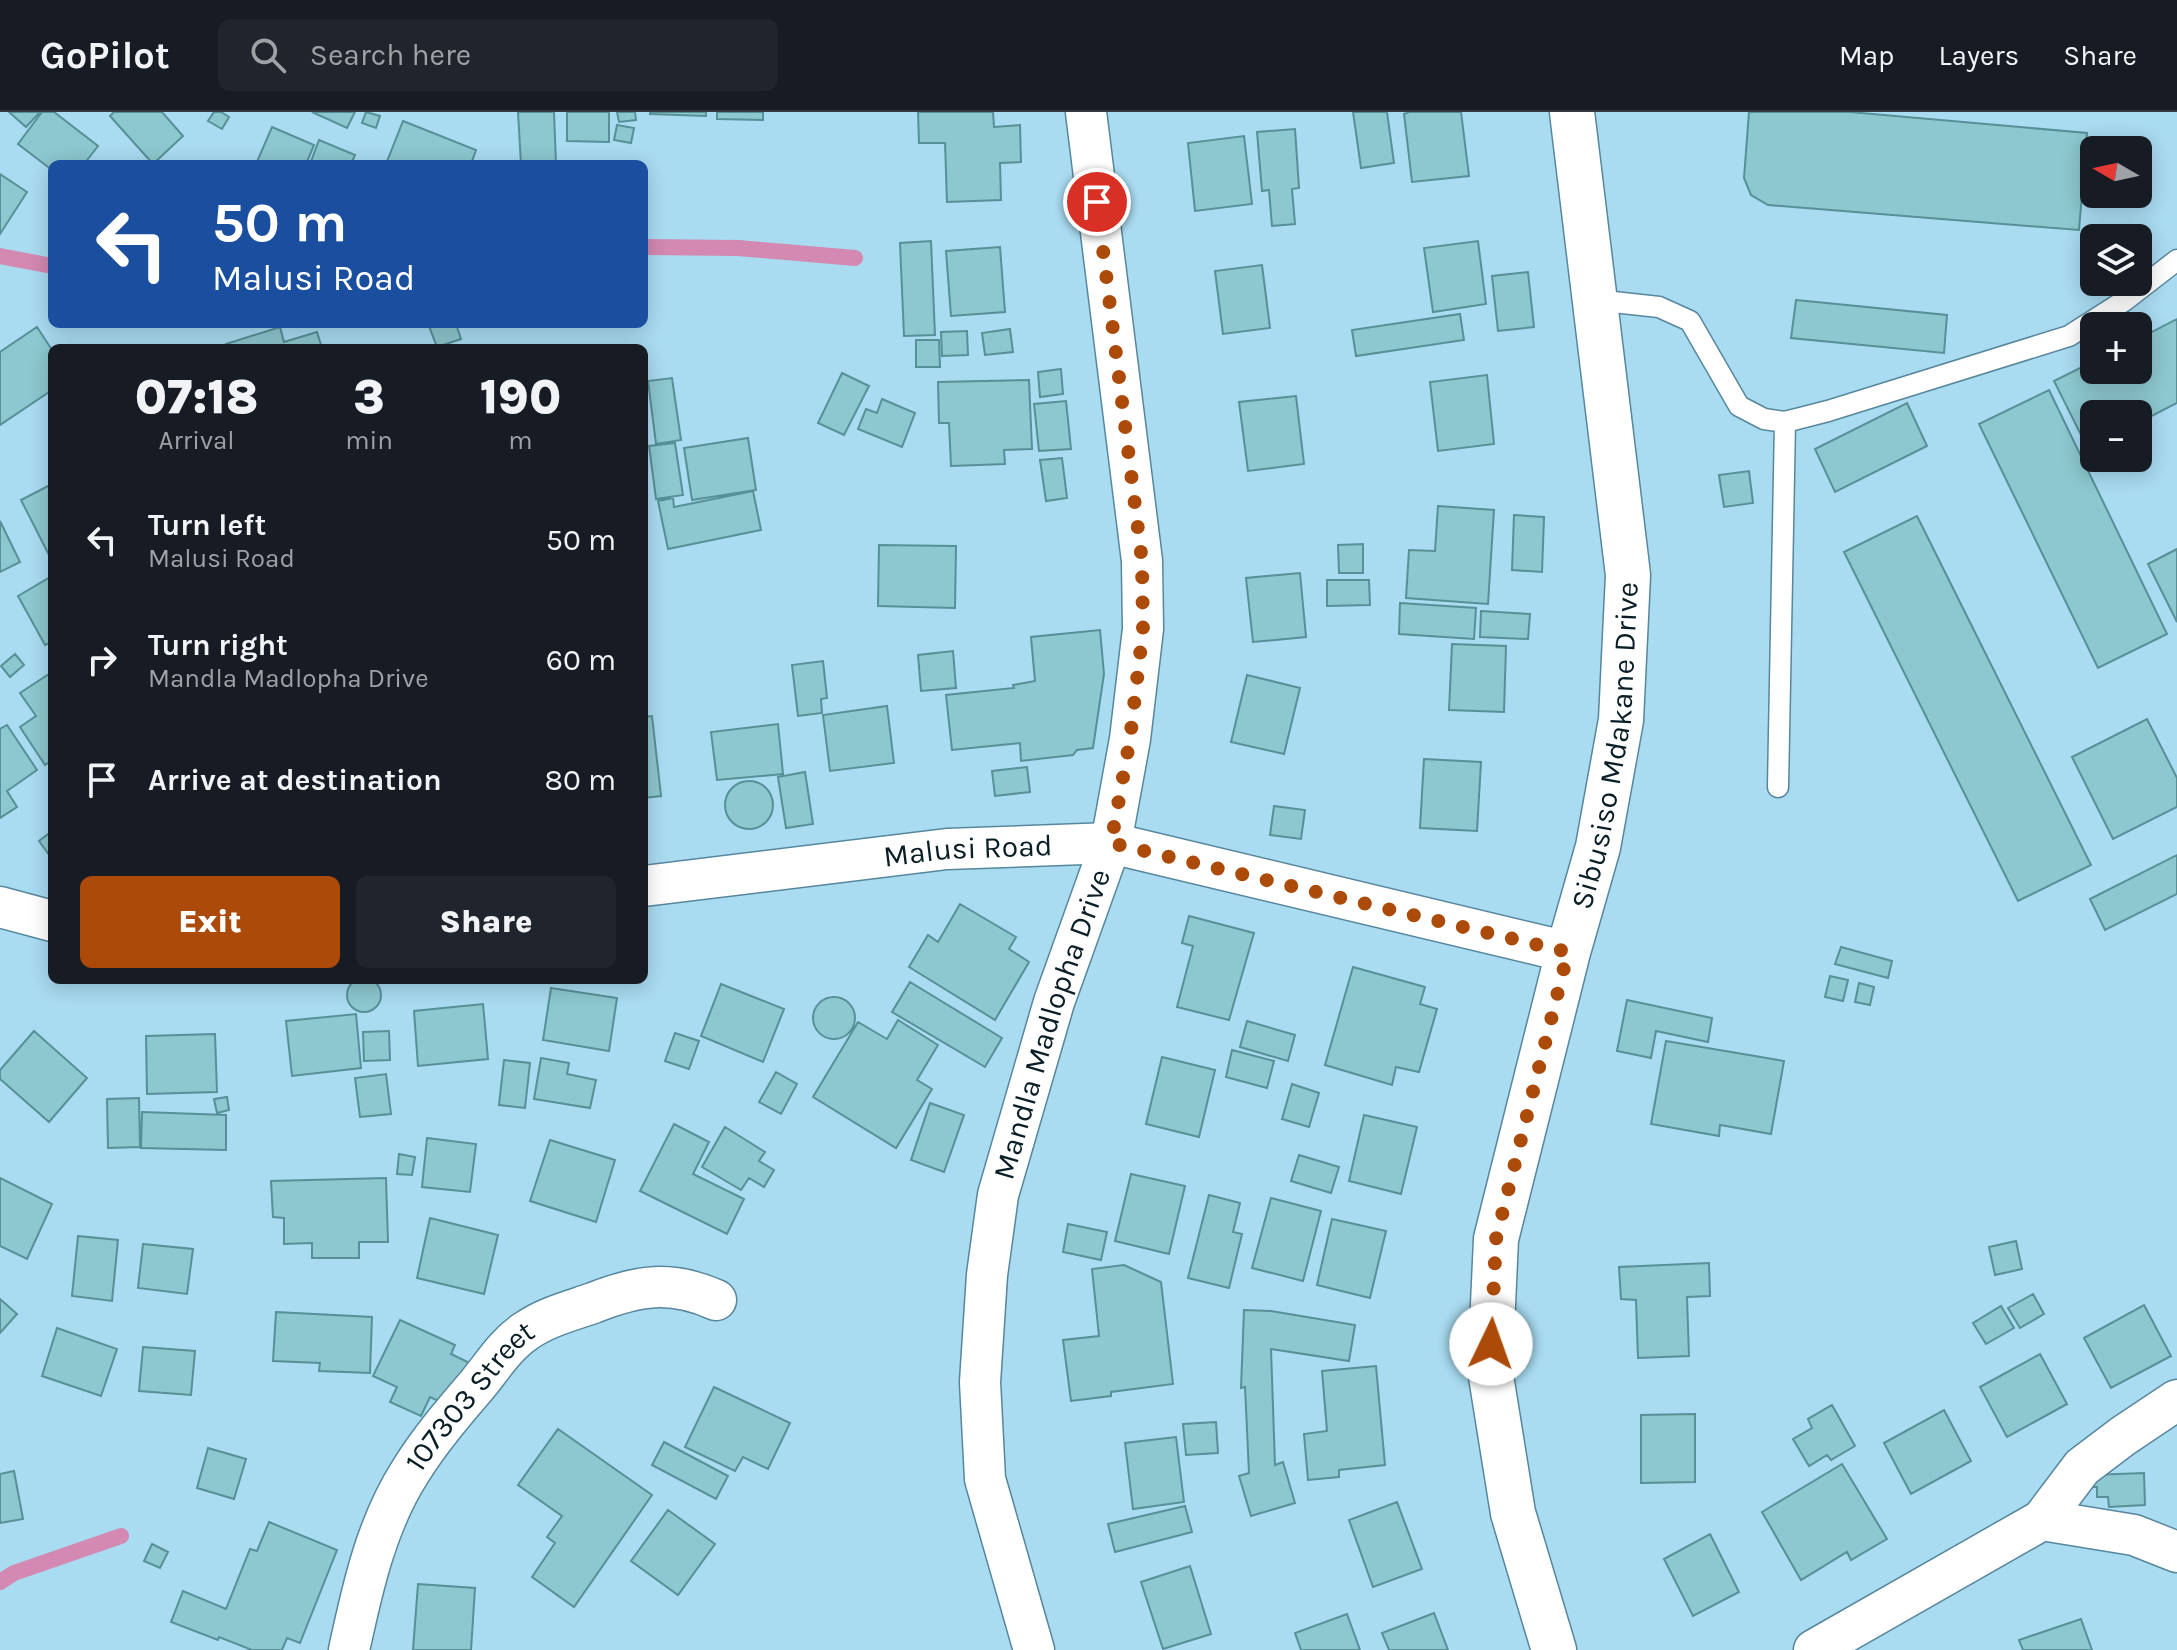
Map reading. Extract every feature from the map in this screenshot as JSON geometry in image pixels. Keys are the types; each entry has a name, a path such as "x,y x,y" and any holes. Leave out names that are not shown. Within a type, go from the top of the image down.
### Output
{"street":[{"name":"Mandla Madlopha Drive","path":"1034,1650 985,1479 980,1382 987,1275 998,1195 1054,1002 1111,843 1130,739 1143,629 1142,561 1086,112"},
{"name":"Sibusiso Mdakane Drive","path":"1554,1650 1513,1513 1490,1370 1496,1239 1568,952 1598,847 1621,720 1628,575 1572,112"},
{"name":"Malusi Road","path":"648,886 947,849 1111,843 1568,952"},
{"path":"0,907 48,920"},
{"name":"107303 Street","path":"349,1650 370,1564 387,1518 409,1473 507,1347 523,1333 548,1319 609,1296 652,1286 698,1292 716,1300"},
{"path":"1814,1650 2042,1520 2082,1467 2177,1400"},
{"path":"2042,1520 2134,1535 2177,1552"}],"lane":[{"path":"1595,300 1659,307 1690,321 1739,406 1764,419 1785,422 2069,336 2124,301 2177,260"},
{"path":"1778,787 1785,422"}],"building":[{"path":"9,112 40,112 26,127"},
{"path":"42,112 54,112 98,146 87,160 48,160 48,167 18,144"},
{"path":"114,112 162,112 183,136 157,160 149,160 110,116"},
{"path":"214,112 229,117 222,129 208,121"},
{"path":"312,112 355,112 347,128"},
{"path":"366,112 380,116 376,128 362,123"},
{"path":"518,112 554,112 556,160 521,160"},
{"path":"567,112 609,112 609,142 567,141"},
{"path":"617,112 635,112 636,120 619,122"},
{"path":"706,112 706,116 650,114"},
{"path":"717,112 763,112 763,120 717,119"},
{"path":"918,112 993,112 994,127 1020,125 1021,162 1000,163 1001,200 947,202 945,143 919,143"},
{"path":"1353,112 1387,112 1394,163 1361,168"},
{"path":"1461,112 1469,176 1412,182 1404,114"},
{"path":"1749,112 1850,112 2087,133 2087,136 2080,136 2079,230 1768,205 1751,195 1744,178"},
{"path":"403,121 476,150 472,160 388,160"},
{"path":"617,125 634,128 631,143 614,140"},
{"path":"272,127 314,145 308,160 258,160"},
{"path":"1295,129 1299,188 1292,189 1295,224 1272,226 1269,190 1262,191 1257,132"},
{"path":"1244,136 1252,204 1195,211 1188,143"},
{"path":"319,140 355,155 353,160 312,160"},
{"path":"0,174 27,192 0,234"},
{"path":"931,241 935,335 904,336 900,243"},
{"path":"1478,241 1486,304 1433,312 1424,248"},
{"path":"1000,247 1005,312 951,316 946,251"},
{"path":"1262,265 1270,328 1223,334 1215,271"},
{"path":"1528,272 1534,327 1498,331 1492,276"},
{"path":"1796,300 1947,315 1944,353 1791,338"},
{"path":"1460,314 1464,340 1356,356 1352,330"},
{"path":"2177,319 2177,403 2152,416 2152,400 2080,400 2080,433 2054,381 2080,368 2080,384 2152,384 2152,332"},
{"path":"37,327 48,344 48,393 0,425 0,352"},
{"path":"280,328 284,342 317,332 321,344 226,344"},
{"path":"430,328 457,328 461,339 436,344"},
{"path":"1010,329 1013,352 985,355 982,333"},
{"path":"967,331 968,355 942,356 941,332"},
{"path":"916,340 939,340 940,367 916,367"},
{"path":"1061,369 1063,394 1040,397 1038,372"},
{"path":"842,373 869,386 844,435 818,423"},
{"path":"1487,375 1494,444 1438,451 1430,382"},
{"path":"672,378 681,440 656,444 648,381"},
{"path":"1029,380 1032,449 1004,450 1005,464 951,466 949,423 939,423 938,382"},
{"path":"2049,390 2080,454 2080,472 2089,472 2167,634 2098,668 1979,424"},
{"path":"1296,396 1304,464 1248,471 1239,402"},
{"path":"882,399 915,413 902,447 858,429 866,409 877,413"},
{"path":"1066,401 1071,449 1039,451 1034,404"},
{"path":"1907,403 1927,446 1835,492 1815,449"},
{"path":"748,438 756,490 692,500 684,448"},
{"path":"675,443 683,495 656,499 649,446"},
{"path":"1062,458 1067,498 1046,501 1040,460"},
{"path":"1749,471 1753,503 1724,507 1719,475"},
{"path":"48,486 48,553 21,500"},
{"path":"753,491 761,530 668,549 658,501 673,498 674,507"},
{"path":"1438,506 1494,510 1488,604 1406,598 1409,550 1435,551"},
{"path":"1514,515 1544,517 1542,572 1512,570"},
{"path":"1917,516 2091,865 2018,901 1844,552"},
{"path":"0,521 20,562 0,572"},
{"path":"1363,544 1363,573 1339,573 1338,545"},
{"path":"879,545 956,546 955,608 878,606"},
{"path":"2177,549 2177,622 2148,564"},
{"path":"1300,573 1306,637 1253,642 1246,578"},
{"path":"48,578 48,644 45,645 18,596"},
{"path":"1327,580 1369,580 1370,605 1327,606"},
{"path":"1400,603 1476,608 1474,639 1399,634"},
{"path":"1481,611 1530,614 1528,639 1480,637"},
{"path":"1100,630 1104,674 1093,748 1077,750 1073,755 1021,761 1020,743 952,750 946,695 1014,688 1013,685 1035,681 1031,637"},
{"path":"1452,644 1506,646 1504,712 1449,710"},
{"path":"953,651 956,688 921,691 918,655"},
{"path":"15,654 24,665 10,677 1,666"},
{"path":"823,661 827,698 821,699 822,713 798,716 792,665"},
{"path":"48,675 48,763 45,765 20,727 36,716 20,693"},
{"path":"1247,675 1300,688 1284,754 1231,742"},
{"path":"887,706 894,763 830,771 823,715"},
{"path":"648,716 652,716 661,796 648,798"},
{"path":"2147,719 2177,778 2177,807 2113,839 2072,757"},
{"path":"778,724 783,774 717,780 711,732"},
{"path":"7,725 37,770 7,791 17,807 0,818 0,729"},
{"path":"1424,759 1481,762 1477,831 1420,828"},
{"path":"1027,767 1030,792 995,796 992,771"},
{"path":"805,772 813,824 786,828 778,777"},
{"path":"749,781 758,782 766,788 772,796 772,814 766,822 758,828 749,829 740,828 732,822 726,814 725,805 726,796 732,788 740,782"},
{"path":"1274,806 1305,810 1301,839 1270,835"},
{"path":"48,834 48,853 39,841"},
{"path":"2177,855 2177,894 2105,930 2090,899"},
{"path":"960,904 1016,937 1009,949 1029,962 995,1020 909,967 928,935 938,942"},
{"path":"1189,916 1254,933 1229,1020 1177,1007 1193,946 1182,943"},
{"path":"1841,947 1892,961 1888,978 1835,964"},
{"path":"1353,967 1425,987 1420,1004 1437,1009 1419,1072 1396,1067 1392,1085 1325,1065"},
{"path":"1830,976 1848,980 1843,1001 1825,997"},
{"path":"910,982 1002,1038 985,1067 892,1012"},
{"path":"1859,983 1874,987 1870,1005 1855,1002"},
{"path":"352,984 376,984 381,995 376,1007 364,1012 352,1007 347,995"},
{"path":"721,984 784,1009 763,1062 701,1036"},
{"path":"551,988 617,998 609,1051 543,1040"},
{"path":"834,997 849,1003 855,1018 849,1033 834,1039 819,1033 813,1018 819,1003"},
{"path":"1627,1000 1712,1018 1708,1042 1656,1031 1651,1058 1617,1051"},
{"path":"483,1004 488,1059 418,1066 414,1011"},
{"path":"356,1014 361,1068 292,1076 286,1021"},
{"path":"898,1020 938,1045 917,1080 932,1089 896,1148 813,1097 858,1022 887,1039"},
{"path":"1247,1021 1295,1035 1288,1061 1240,1047"},
{"path":"34,1031 87,1078 49,1122 0,1079 0,1070"},
{"path":"389,1031 390,1060 364,1061 363,1032"},
{"path":"675,1033 699,1041 689,1069 665,1061"},
{"path":"215,1034 217,1092 147,1094 146,1036"},
{"path":"1666,1041 1784,1061 1771,1134 1720,1125 1719,1136 1651,1124"},
{"path":"1232,1050 1274,1061 1267,1088 1226,1077"},
{"path":"1162,1057 1215,1070 1199,1137 1146,1124"},
{"path":"541,1058 569,1063 567,1074 596,1080 590,1108 534,1099"},
{"path":"504,1060 530,1063 525,1108 499,1105"},
{"path":"776,1072 797,1084 781,1114 759,1102"},
{"path":"386,1074 391,1114 360,1117 355,1078"},
{"path":"1292,1084 1319,1093 1309,1127 1282,1119"},
{"path":"227,1097 229,1110 217,1113 214,1099"},
{"path":"139,1098 140,1147 108,1148 107,1099"},
{"path":"930,1103 964,1115 944,1172 911,1160"},
{"path":"142,1112 226,1115 226,1150 141,1148"},
{"path":"1364,1115 1417,1127 1401,1194 1349,1181"},
{"path":"674,1124 709,1142 693,1174 744,1199 727,1234 640,1191"},
{"path":"725,1127 765,1152 759,1161 774,1170 764,1187 749,1178 741,1190 702,1167"},
{"path":"427,1138 476,1144 470,1192 422,1187"},
{"path":"550,1140 615,1160 596,1222 530,1201"},
{"path":"399,1154 415,1157 412,1175 397,1174"},
{"path":"1299,1155 1339,1167 1331,1193 1291,1181"},
{"path":"1131,1174 1185,1186 1169,1254 1115,1241"},
{"path":"0,1178 52,1204 27,1259 0,1246"},
{"path":"386,1178 388,1242 359,1242 359,1258 312,1258 312,1243 284,1244 284,1218 273,1217 271,1181"},
{"path":"1209,1195 1240,1203 1233,1232 1242,1234 1229,1288 1188,1278"},
{"path":"1271,1198 1321,1211 1303,1281 1252,1268"},
{"path":"430,1218 498,1235 484,1294 417,1278"},
{"path":"1332,1219 1386,1231 1370,1298 1317,1285"},
{"path":"1068,1224 1107,1232 1101,1260 1063,1252"},
{"path":"78,1236 118,1240 112,1301 72,1296"},
{"path":"2016,1241 2022,1269 1995,1275 1989,1247"},
{"path":"143,1244 193,1249 187,1294 138,1288"},
{"path":"1709,1263 1710,1296 1687,1297 1689,1356 1638,1358 1636,1300 1621,1299 1619,1267"},
{"path":"1124,1265 1161,1282 1173,1384 1071,1401 1063,1340 1099,1336 1092,1269"},
{"path":"2033,1294 2044,1314 2020,1328 2008,1308"},
{"path":"0,1299 17,1314 0,1333"},
{"path":"2144,1305 2171,1356 2111,1388 2084,1338"},
{"path":"2001,1306 2014,1328 1986,1344 1973,1323"},
{"path":"1244,1310 1271,1311 1355,1325 1349,1361 1271,1349 1275,1465 1283,1462 1295,1503 1251,1516 1239,1476 1249,1473 1245,1387 1241,1388"},
{"path":"276,1312 372,1317 370,1373 319,1371 320,1363 273,1361"},
{"path":"400,1320 455,1345 451,1354 476,1366 443,1403 430,1397 421,1416 390,1402 397,1387 373,1376"},
{"path":"57,1328 117,1349 101,1396 42,1376"},
{"path":"143,1347 195,1351 191,1395 139,1391"},
{"path":"2040,1354 2067,1404 2007,1437 1980,1387"},
{"path":"1376,1366 1385,1465 1339,1470 1339,1477 1308,1480 1304,1434 1327,1431 1322,1371"},
{"path":"714,1387 790,1423 768,1469 743,1457 735,1471 685,1447"},
{"path":"1832,1405 1855,1446 1831,1460 1827,1455 1809,1466 1793,1439 1812,1428 1808,1419"},
{"path":"1944,1410 1971,1461 1911,1494 1884,1443"},
{"path":"1695,1414 1695,1482 1641,1483 1641,1415"},
{"path":"1216,1422 1218,1453 1186,1455 1183,1424"},
{"path":"558,1429 652,1495 574,1607 532,1577 555,1543 547,1537 562,1516 518,1485"},
{"path":"1176,1437 1184,1502 1133,1509 1125,1443"},
{"path":"664,1442 728,1476 716,1499 652,1465"},
{"path":"208,1448 246,1459 234,1499 197,1488"},
{"path":"1842,1464 1887,1539 1851,1560 1847,1552 1801,1580 1762,1512"},
{"path":"14,1471 23,1519 0,1523 0,1474"},
{"path":"2144,1473 2145,1505 2109,1507 2108,1497 2097,1497 2097,1487 2092,1487 2091,1475"},
{"path":"1397,1502 1422,1569 1373,1587 1349,1520"},
{"path":"1185,1506 1192,1532 1115,1552 1108,1524"},
{"path":"668,1510 715,1544 678,1595 631,1561"},
{"path":"269,1522 337,1550 300,1643 287,1638 282,1650 252,1650 171,1622 183,1591 226,1609 250,1549 257,1551"},
{"path":"1710,1534 1739,1592 1693,1616 1664,1559"},
{"path":"152,1544 168,1552 160,1568 144,1561"},
{"path":"1190,1566 1211,1634 1163,1649 1141,1582"},
{"path":"418,1584 475,1588 471,1650 413,1650"},
{"path":"1434,1613 1448,1650 1389,1650 1382,1633"},
{"path":"1347,1614 1360,1650 1301,1650 1295,1633"},
{"path":"2081,1619 2092,1650 2023,1650 2019,1640"}],"waterway":[{"path":"648,247 738,248 855,258"},
{"path":"0,256 48,265"},
{"path":"0,1582 14,1573 121,1536"}],"route":[{"path":"1097,202 1142,561 1143,629 1130,739 1111,843 1568,952 1496,1239 1491,1344"}]}
